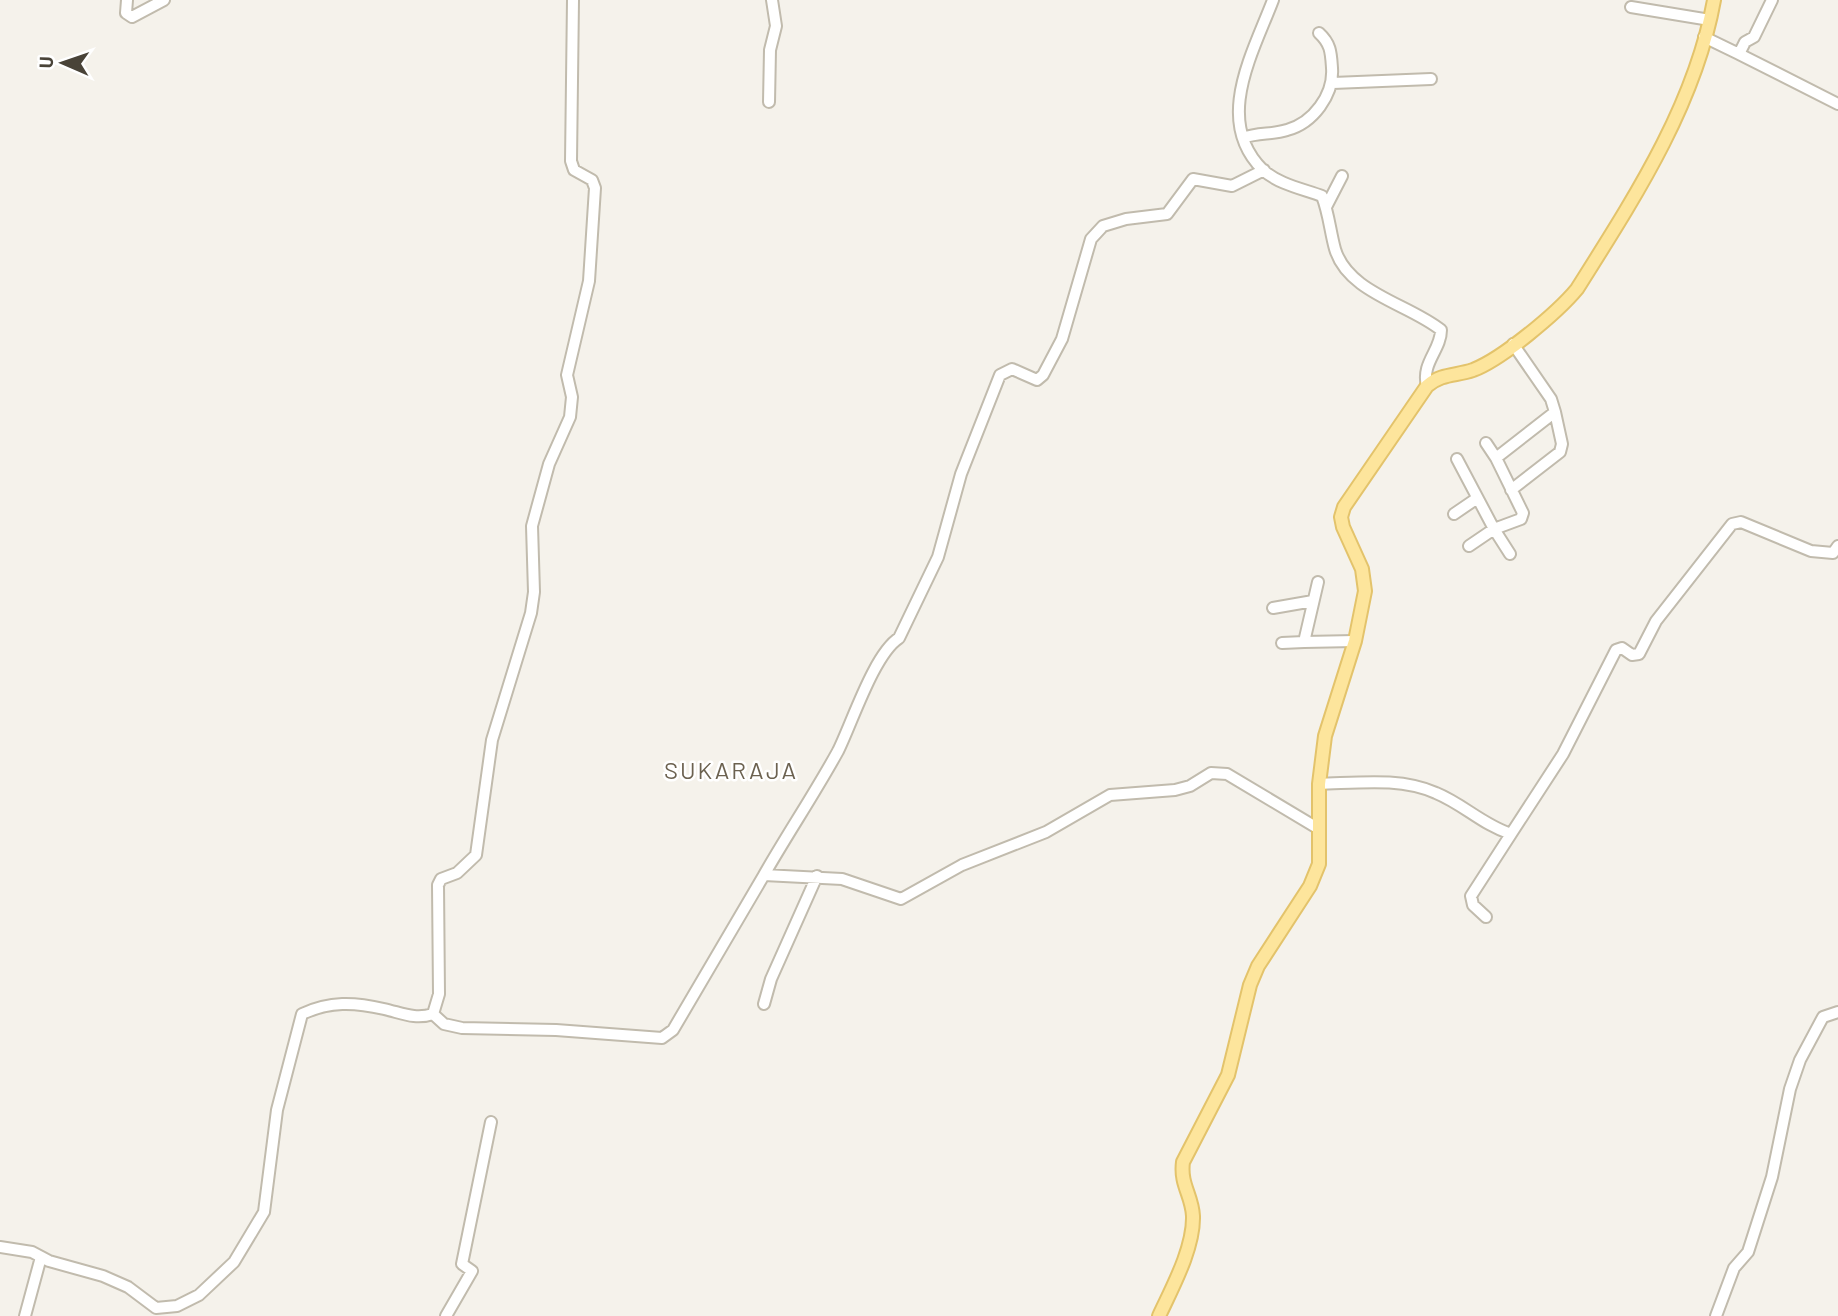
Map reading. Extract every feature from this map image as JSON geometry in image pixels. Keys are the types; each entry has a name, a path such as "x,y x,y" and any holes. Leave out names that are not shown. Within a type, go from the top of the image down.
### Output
{"main road":[{"path":"1159,1316 1189,1239 1193,1214 1181,1176 1184,1162 1228,1075 1250,985 1258,966 1316,874 1322,849 1319,785 1325,736 1355,641 1364,578 1343,527 1341,517 1344,507 1427,386 1449,373 1472,370 1513,344 1564,305 1607,242 1658,156 1704,37 1714,0"}],"street":[{"path":"127,0 126,13 132,17 163,0"},
{"path":"433,1014 439,994 438,885 441,879 457,873 476,855 492,740 534,592 532,526 549,464 570,417 572,397 567,375 589,281 595,188 592,180 574,170 571,161 573,0"},
{"path":"769,102 770,50 776,26 772,0"},
{"path":"1273,0 1242,86 1238,125 1243,138 1264,170 1280,181 1322,196 1335,250 1345,267 1360,282 1425,317 1441,330 1441,340 1432,351 1424,375 1427,386"},
{"path":"1739,54 1745,42 1754,37 1772,0"},
{"path":"1631,7 1710,20"},
{"path":"1243,138 1261,132 1286,131 1299,125 1321,105 1333,83 1330,47 1319,33"},
{"path":"1704,37 1838,104"},
{"path":"1333,83 1431,79"},
{"path":"0,1247 84,1269 128,1287 156,1308 177,1306 199,1295 234,1262 264,1212 277,1110 302,1014 325,1005 343,1002 410,1017 433,1014 444,1024 462,1028 556,1030 662,1038 673,1030 833,759 863,693 890,645 899,638 938,556 961,474 1000,375 1004,370 1012,369 1037,380 1043,375 1062,339 1091,239 1103,226 1126,219 1167,214 1194,179 1232,186 1264,170"},
{"path":"1326,207 1342,176"},
{"path":"1511,490 1560,452 1562,444 1551,399 1513,344"},
{"path":"1496,458 1555,412"},
{"path":"1469,546 1494,529 1520,520 1522,516 1496,458 1486,443"},
{"path":"1457,459 1476,499 1510,554"},
{"path":"1454,514 1476,499"},
{"path":"1486,917 1473,905 1471,896 1563,754 1616,650 1622,648 1632,655 1639,654 1654,623 1732,524 1741,522 1815,552 1833,553 1838,548"},
{"path":"1304,642 1318,582"},
{"path":"1273,608 1313,601"},
{"path":"1282,643 1355,641"},
{"path":"764,875 842,879 901,899 962,865 1046,832 1110,795 1175,790 1218,772 1227,774 1319,829"},
{"path":"1319,785 1400,783 1437,793 1486,824 1511,834"},
{"path":"764,1004 771,979 817,876"},
{"path":"1716,1316 1734,1268 1748,1252 1761,1215 1777,1159 1790,1089 1800,1060 1825,1015 1838,1012"},
{"path":"446,1316 472,1271 462,1264 491,1122"},
{"path":"25,1316 41,1257"}],"district":[{"name":"SUKARAJA","path":"731,771"}]}
